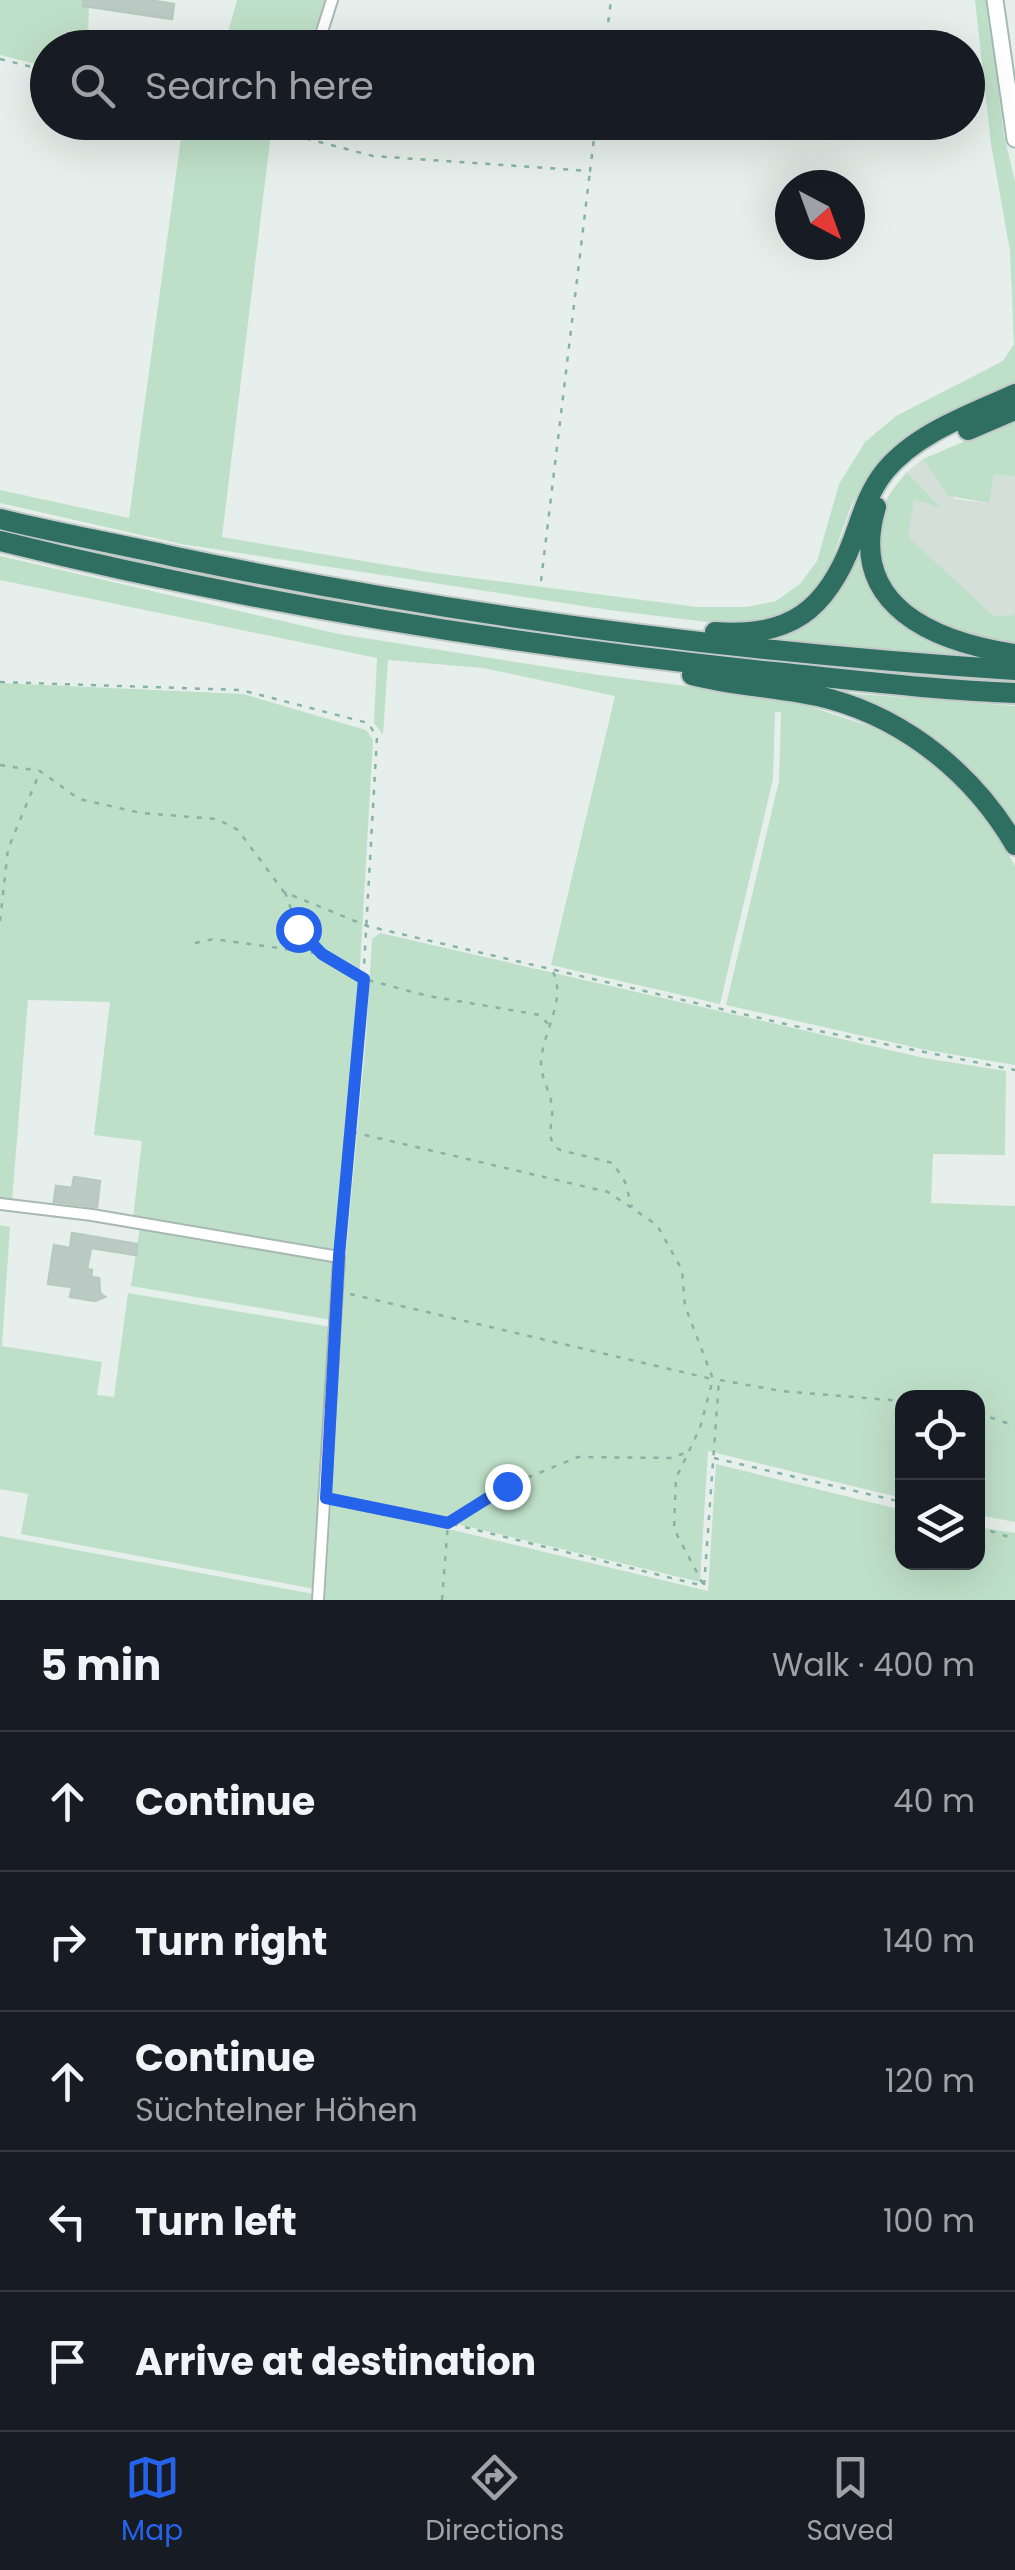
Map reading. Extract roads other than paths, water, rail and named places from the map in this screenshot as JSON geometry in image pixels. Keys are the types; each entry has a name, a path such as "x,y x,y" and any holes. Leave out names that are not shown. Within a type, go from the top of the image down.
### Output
{"highway":[{"path":"600,631 754,632 802,617 832,587 870,494 892,463 938,431 1015,394"},
{"path":"1015,410 943,441 909,461 882,492 870,536 880,582 907,617 946,639 972,648 1015,654"},
{"path":"0,519 344,590 600,631 781,652 1015,670"},
{"path":"0,541 303,606 502,640 914,688 1015,694"},
{"path":"638,658 700,677 830,700 890,724 918,740 959,773 1015,845"}],"main road":[{"path":"996,0 1015,139"}],"street":[{"path":"322,30 332,0"},
{"path":"0,1204 92,1215 339,1256 318,1600"}]}
